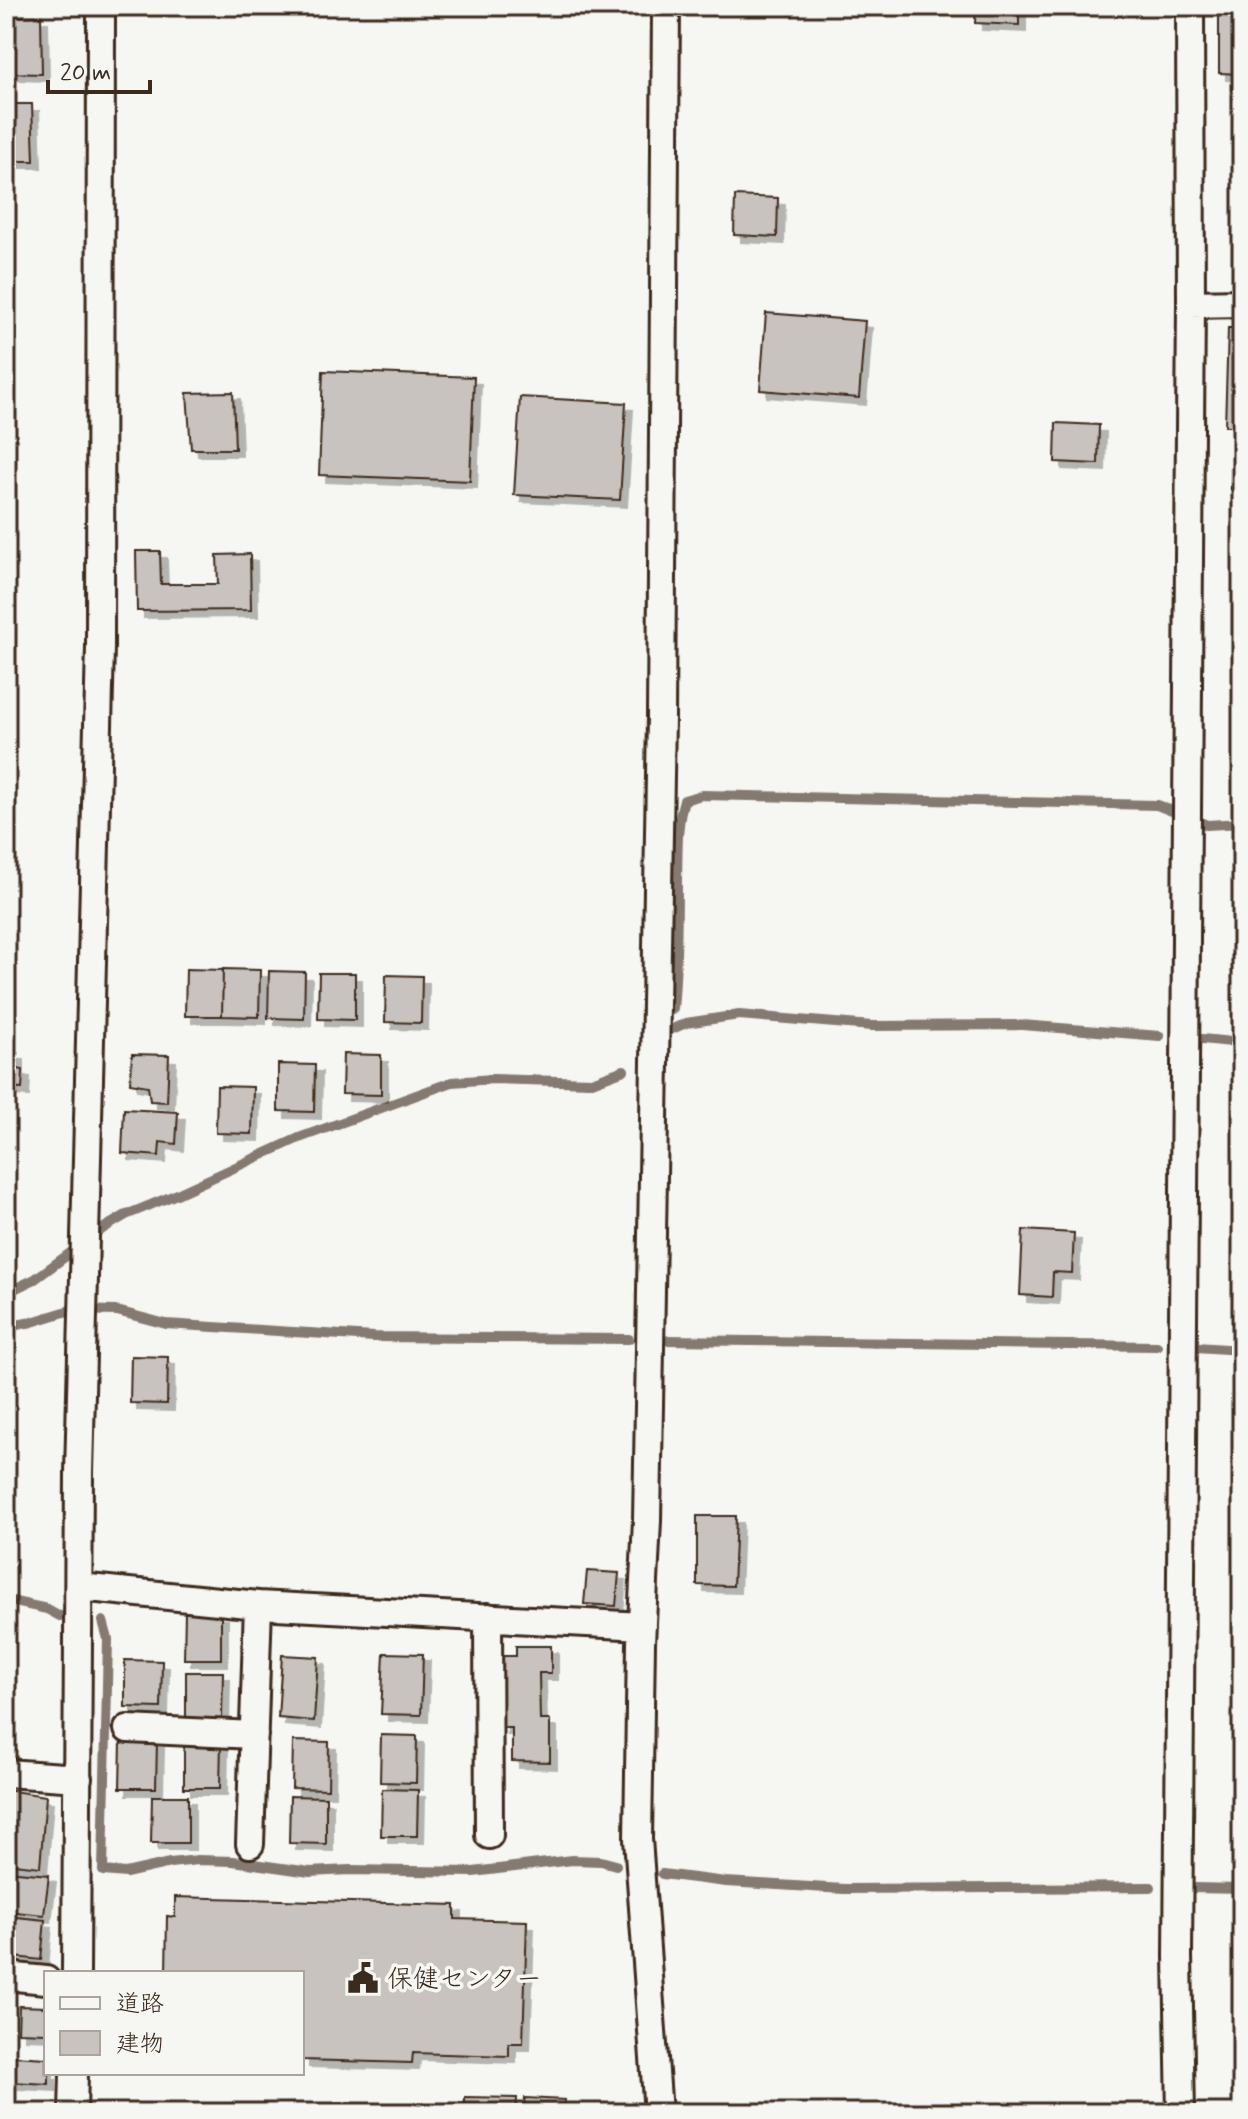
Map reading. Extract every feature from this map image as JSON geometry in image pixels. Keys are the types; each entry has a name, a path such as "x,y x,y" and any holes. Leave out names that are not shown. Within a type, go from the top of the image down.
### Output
{"street":[{"path":"76,1971 79,1473 100,647 101,6"},
{"path":"658,2113 638,1839 647,1520 660,750 666,6"},
{"path":"1181,2113 1178,1942 1188,793 1190,6"},
{"path":"1191,304 1242,303"},
{"path":"79,1587 258,1605 642,1626"},
{"path":"250,1844 258,1605"},
{"path":"488,1617 489,1835"},
{"path":"128,1729 254,1735"},
{"path":"6,1773 78,1778"},
{"path":"6,1976 44,1980"},
{"path":"73,2113 74,2075"}],"building":[{"path":"976,6 1019,6 1019,25 975,23"},
{"path":"1242,6 1242,74 1219,73 1219,8"},
{"path":"41,16 42,74 6,73 6,17"},
{"path":"6,104 32,104 34,161 6,161"},
{"path":"735,196 778,198 777,237 734,235"},
{"path":"766,313 865,321 859,398 760,390"},
{"path":"1228,328 1242,328 1242,426 1225,426"},
{"path":"323,371 474,377 470,481 319,475"},
{"path":"233,392 235,449 191,449 187,393"},
{"path":"520,397 626,403 620,500 514,495"},
{"path":"1056,423 1099,425 1098,464 1055,462"},
{"path":"1232,450 1242,450 1242,490 1231,489"},
{"path":"136,551 160,551 161,584 218,584 217,555 250,554 251,610 137,611"},
{"path":"186,969 223,970 222,1016 185,1016"},
{"path":"223,969 260,970 259,1017 222,1016"},
{"path":"269,971 305,972 304,1019 268,1018"},
{"path":"319,973 355,973 355,1020 318,1019"},
{"path":"386,975 422,976 421,1023 385,1022"},
{"path":"6,1053 17,1053 17,1069 23,1070 22,1089 6,1088"},
{"path":"132,1054 169,1055 167,1102 150,1101 148,1086 130,1083"},
{"path":"343,1054 381,1055 381,1095 342,1094"},
{"path":"278,1064 315,1065 314,1112 278,1111"},
{"path":"217,1086 253,1087 252,1134 216,1133"},
{"path":"124,1109 178,1112 176,1144 160,1142 159,1156 122,1153"},
{"path":"1023,1230 1074,1233 1072,1273 1053,1272 1052,1297 1020,1295"},
{"path":"131,1356 168,1357 167,1404 130,1403"},
{"path":"697,1516 736,1516 733,1586 697,1585"},
{"path":"587,1571 619,1573 616,1606 584,1604"},
{"path":"185,1612 221,1613 221,1659 184,1659"},
{"path":"516,1646 551,1646 551,1673 539,1673 540,1720 550,1720 550,1762 512,1761 512,1728 501,1728 500,1656 516,1656"},
{"path":"384,1653 423,1654 421,1715 381,1714"},
{"path":"282,1655 318,1657 314,1721 278,1718"},
{"path":"125,1660 162,1661 161,1708 125,1707"},
{"path":"186,1672 223,1672 222,1719 186,1718"},
{"path":"381,1735 417,1736 416,1783 380,1782"},
{"path":"121,1741 157,1741 156,1788 120,1788"},
{"path":"184,1741 221,1741 220,1788 184,1788"},
{"path":"293,1741 329,1742 328,1789 292,1788"},
{"path":"382,1789 418,1790 417,1836 381,1836"},
{"path":"6,1790 46,1796 40,1867 6,1863"},
{"path":"152,1796 188,1796 188,1843 151,1843"},
{"path":"290,1796 326,1797 326,1844 289,1843"},
{"path":"6,1871 49,1875 44,1915 6,1911"},
{"path":"175,1897 455,1905 455,1919 527,1921 523,2043 509,2043 509,2056 413,2053 412,2063 304,2060 304,1971 166,1971 167,1916 175,1917"},
{"path":"1237,1904 1242,1905 1242,1946 1236,1939"},
{"path":"6,1916 45,1920 41,1960 6,1956"},
{"path":"19,2006 44,2007 44,2033 18,2032"},
{"path":"13,2056 44,2058 44,2075 49,2075 49,2084 11,2082"},
{"path":"465,2097 517,2098 516,2113 465,2113"},
{"path":"525,2098 565,2100 564,2113 524,2113"}],"waterway":[{"path":"673,1009 678,840 684,800 702,795 1157,805 1207,825 1242,823"},
{"path":"661,1034 686,1023 739,1015 872,1026 1022,1025 1160,1036"},
{"path":"1202,1039 1242,1043"},
{"path":"6,1293 35,1279 126,1215 299,1138 452,1082 493,1079 592,1082 624,1070"},
{"path":"6,1327 71,1310 117,1311 166,1324 374,1337 629,1339"},
{"path":"665,1340 1157,1346"},
{"path":"1196,1347 1242,1350"},
{"path":"6,1600 47,1609 60,1616"},
{"path":"103,1621 108,1639 103,1871 126,1873 198,1860 233,1861 310,1872 473,1872 572,1860 616,1865"},
{"path":"662,1874 726,1882 844,1889 1151,1887"},
{"path":"1194,1888 1242,1889"}],"place":[{"name":"保健センター","path":"363,1978"}]}
